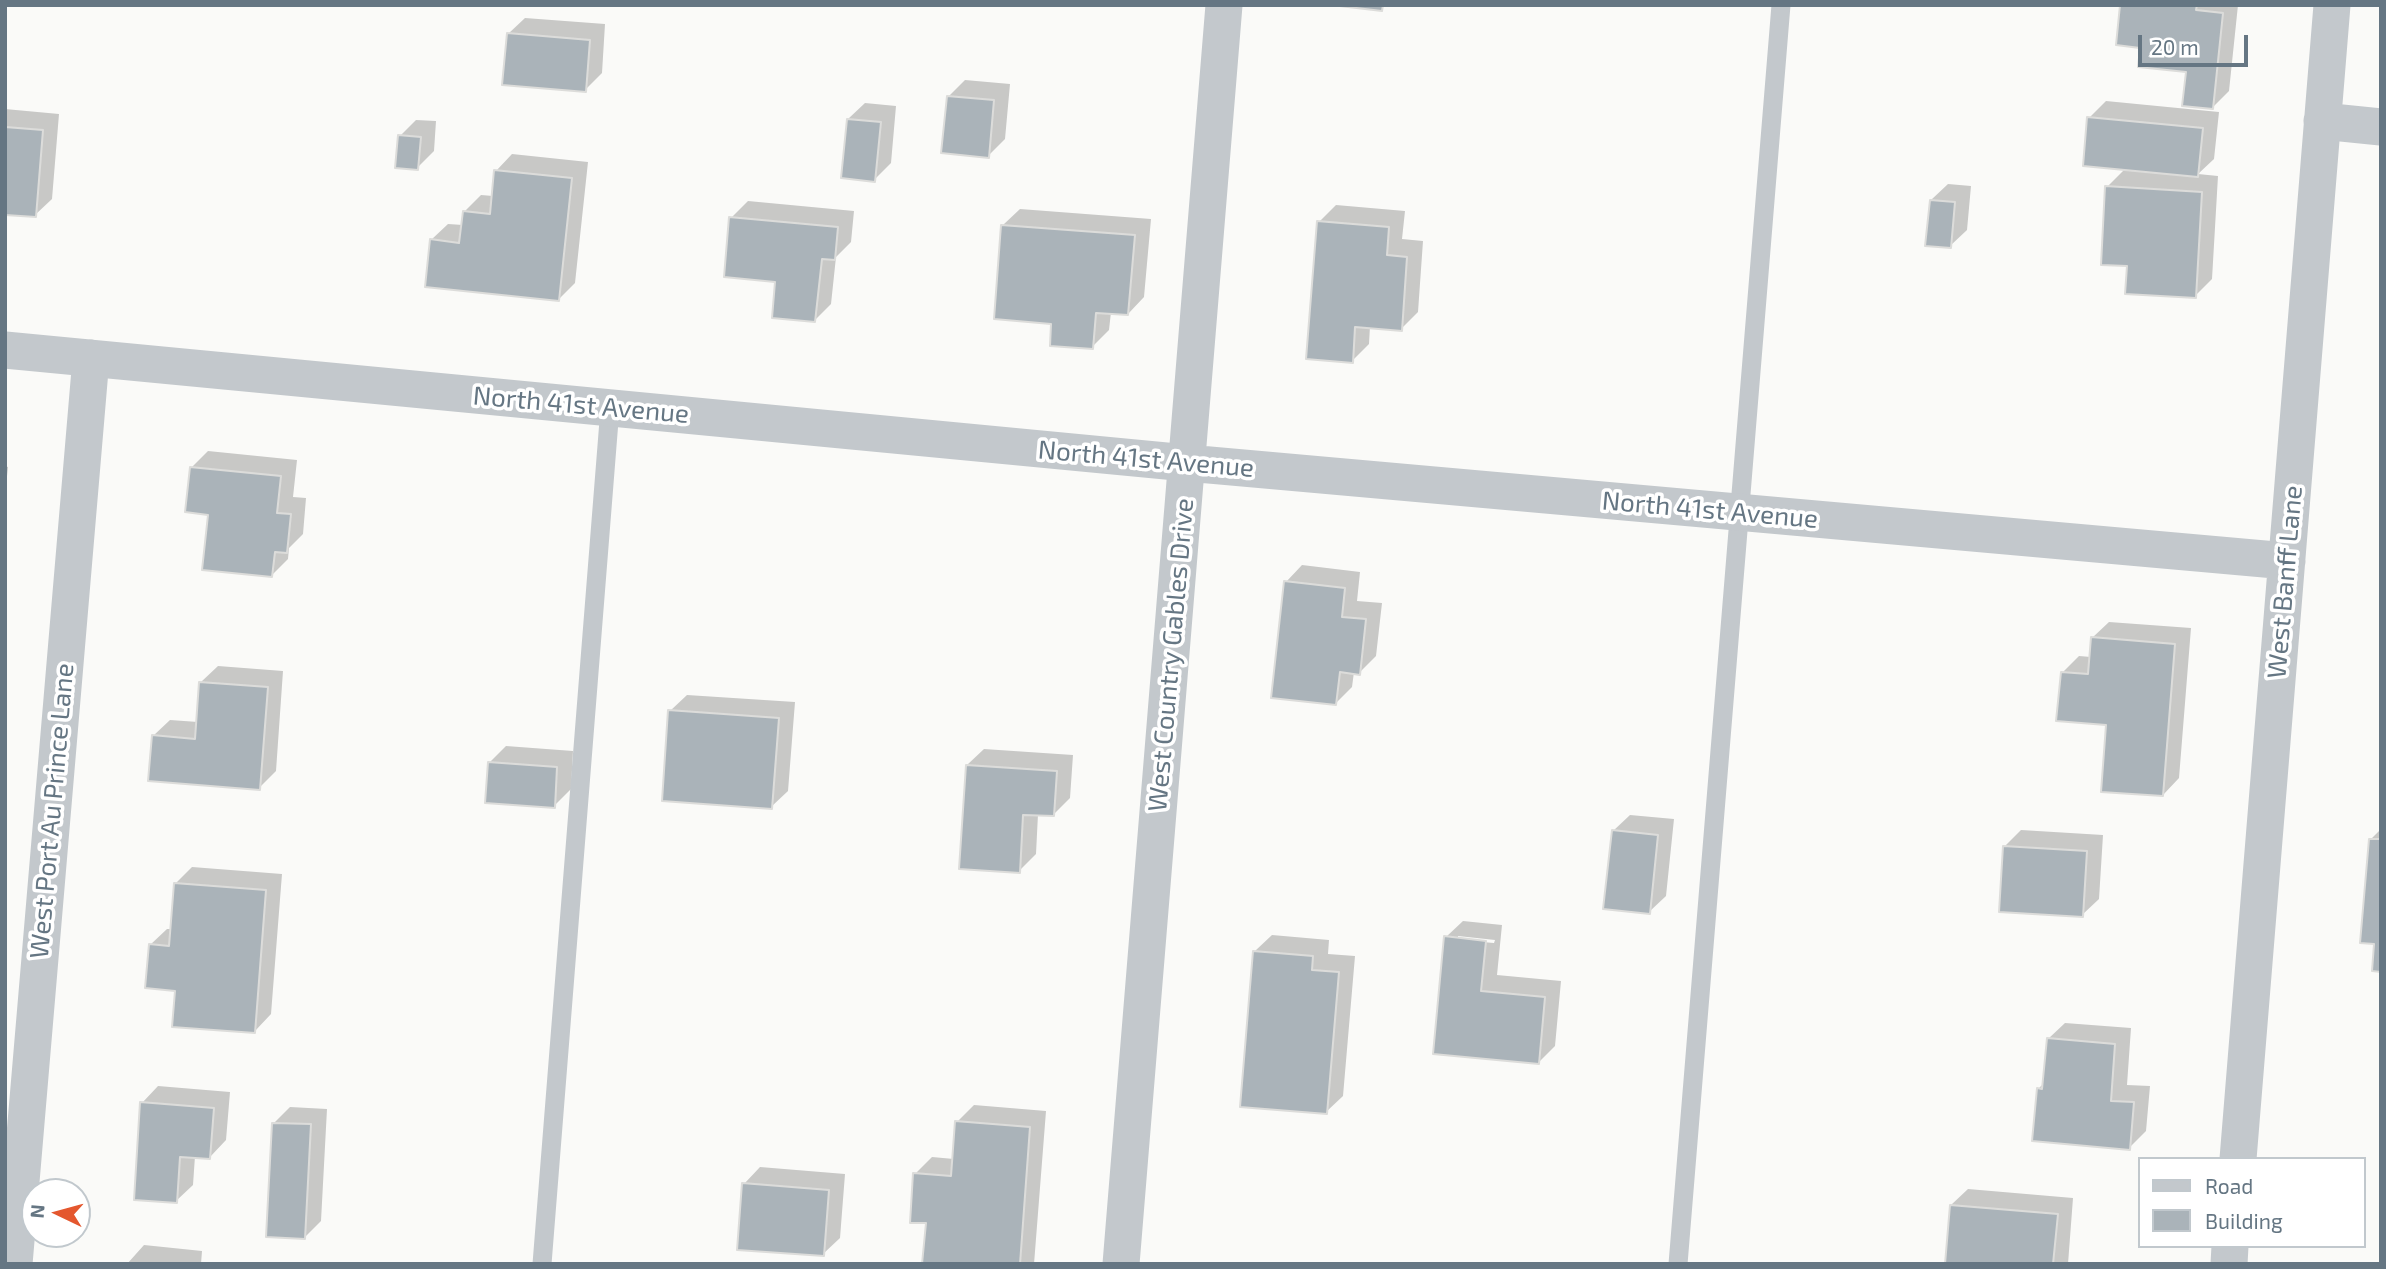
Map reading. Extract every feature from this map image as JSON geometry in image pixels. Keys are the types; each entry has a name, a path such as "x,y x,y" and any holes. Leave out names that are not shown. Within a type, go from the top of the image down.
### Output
{"street":[{"name":"West Country Gables Drive","path":"1121,1264 1224,5"},
{"name":"West Banff Lane","path":"2238,1157 2332,5"},
{"path":"2322,121 2381,127"},
{"name":"North 41st Avenue","path":"5,350 1187,463 2287,561"},
{"name":"West Port Au Prince Lane","path":"14,1264 91,358"}],"lane":[{"path":"1678,1264 1781,5"},
{"path":"542,1264 610,408"}],"building":[{"path":"1331,5 1383,5 1382,11"},
{"path":"2120,5 2197,5 2196,10 2223,13 2213,109 2182,106 2186,72 2138,67 2140,48 2116,45"},
{"path":"507,33 590,40 586,92 502,85"},
{"path":"947,96 994,100 989,158 941,153"},
{"path":"2087,117 2203,128 2198,177 2083,166"},
{"path":"847,119 881,122 875,182 841,178"},
{"path":"5,127 43,130 36,217 5,215"},
{"path":"398,135 421,137 418,170 395,168"},
{"path":"494,170 572,178 559,301 425,287 430,239 459,243 463,211 490,214"},
{"path":"2105,186 2202,192 2196,298 2125,294 2127,266 2101,265"},
{"path":"1930,200 1955,202 1951,248 1925,246"},
{"path":"729,217 838,227 835,260 822,259 815,322 772,318 775,282 724,277"},
{"path":"1317,221 1389,227 1387,255 1407,257 1402,331 1355,327 1353,363 1306,359"},
{"path":"1001,225 1135,235 1128,315 1096,313 1093,349 1050,346 1051,324 994,319"},
{"path":"190,467 281,476 277,513 291,514 287,553 275,552 272,577 202,570 208,515 185,512"},
{"path":"1284,581 1345,588 1342,617 1366,619 1360,675 1340,672 1336,705 1271,698"},
{"path":"2091,637 2175,644 2163,796 2101,792 2106,725 2056,721 2061,672 2088,674"},
{"path":"199,682 268,687 260,790 148,781 152,735 195,739"},
{"path":"668,710 779,718 772,809 662,801"},
{"path":"488,762 557,767 555,808 485,803"},
{"path":"966,765 1057,771 1054,816 1023,815 1020,873 959,869"},
{"path":"1612,830 1658,835 1650,914 1603,909"},
{"path":"2369,839 2381,839 2381,972 2372,971 2374,944 2360,943"},
{"path":"2003,846 2087,851 2083,917 1999,912"},
{"path":"174,883 266,890 255,1033 172,1027 175,991 145,988 149,944 169,946"},
{"path":"1444,936 1486,941 1481,991 1545,997 1539,1064 1433,1054"},
{"path":"1253,951 1313,956 1312,970 1339,972 1327,1114 1240,1107"},
{"path":"2047,1038 2115,1044 2111,1101 2134,1102 2130,1150 2032,1141 2037,1088 2042,1089"},
{"path":"140,1102 214,1108 210,1159 180,1157 177,1203 134,1200"},
{"path":"955,1121 1030,1127 1020,1264 922,1264 926,1223 910,1223 913,1173 951,1176"},
{"path":"272,1123 311,1124 305,1239 266,1237"},
{"path":"742,1183 829,1190 824,1256 737,1250"},
{"path":"1950,1205 2058,1214 2053,1264 1945,1264"}]}
